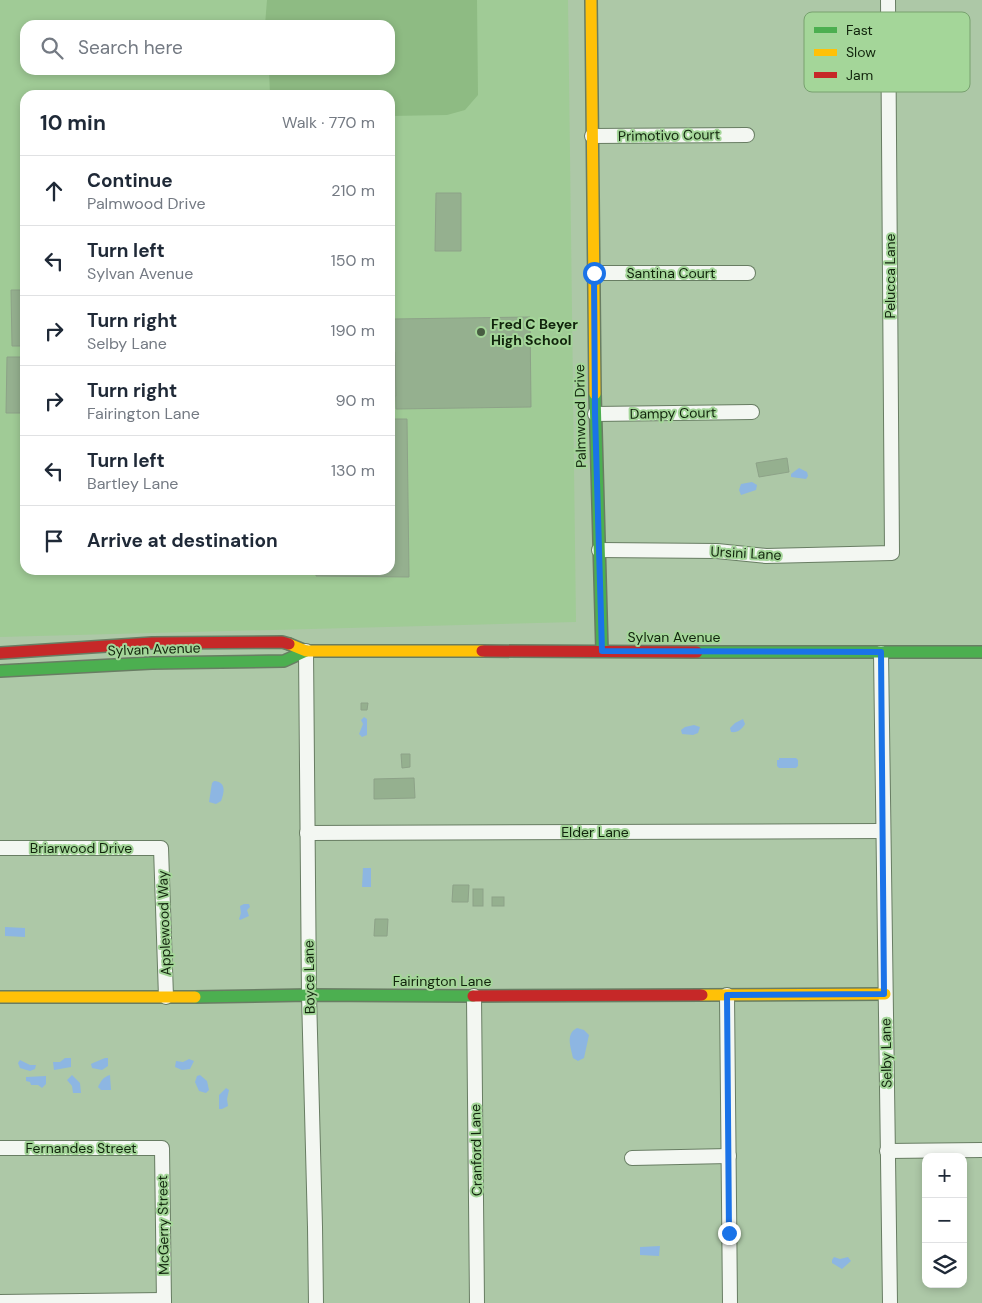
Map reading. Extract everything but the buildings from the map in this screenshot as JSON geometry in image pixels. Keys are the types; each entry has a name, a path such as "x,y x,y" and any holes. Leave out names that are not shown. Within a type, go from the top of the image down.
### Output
{"street":[{"name":"Palmwood Drive","path":"591,0 595,414 602,651"},
{"name":"Pelucca Lane","path":"889,92 892,553"},
{"name":"Primotivo Court","path":"592,136 747,135"},
{"name":"Santina Court","path":"594,273 748,273"},
{"name":"Dampy Court","path":"595,414 752,412"},
{"name":"Ursini Lane","path":"599,550 716,551 766,556 892,553"},
{"name":"Sylvan Avenue","path":"0,653 152,643 282,642 306,651 982,652"},
{"name":"Sylvan Avenue","path":"0,671 152,663 284,661 306,651"},
{"name":"Boyce Lane","path":"306,651 309,995 316,1303"},
{"name":"Selby Lane","path":"881,652 884,994 890,1303"},
{"name":"Elder Lane","path":"307,833 883,831"},
{"name":"Briarwood Drive","path":"0,848 161,848"},
{"name":"Applewood Way","path":"161,848 166,997"},
{"name":"Fairington Lane","path":"0,997 884,994"},
{"path":"727,995 730,1303"},
{"name":"Cranford Lane","path":"474,996 477,1303"},
{"name":"Fernandes Street","path":"0,1148 162,1148"},
{"name":"McGerry Street","path":"162,1148 164,1301"},
{"path":"887,1151 982,1150"},
{"path":"632,1158 729,1156"},
{"path":"0,1302 164,1301"}],"shaded area":[{"name":"Fred C Beyer High School","path":"0,0 568,0 576,622 0,637"},
{"path":"267,0 477,0 478,95 465,110 447,115 395,116 395,90 270,90 269,75 395,75 395,20 265,20"}],"water":[{"path":"799,468 807,472 808,476 806,479 791,477 791,474"},
{"path":"752,482 757,485 756,490 741,495 739,490 741,484"},
{"path":"364,717 367,719 367,735 362,737 359,734 363,724 361,720"},
{"path":"743,719 745,724 743,728 731,732 730,728"},
{"path":"694,725 700,727 698,733 693,735 682,734 681,730 685,727"},
{"path":"779,758 796,758 798,766 796,768 779,768 777,760"},
{"path":"214,781 221,783 223,786 221,801 216,804 209,802"},
{"path":"363,868 371,868 371,887 362,887"},
{"path":"249,904 250,907 247,910 249,916 240,920 240,906"},
{"path":"5,927 25,928 25,937 5,936"},
{"path":"577,1028 584,1030 589,1035 584,1058 578,1061 573,1058 570,1041 571,1034"},
{"path":"65,1058 71,1058 71,1067 54,1070 53,1062 60,1062"},
{"path":"108,1058 108,1066 102,1070 92,1068 91,1064"},
{"path":"189,1059 194,1061 190,1069 182,1070 175,1067 176,1061 183,1062"},
{"path":"20,1060 30,1065 36,1065 35,1069 30,1071 20,1068 18,1063"},
{"path":"72,1075 80,1083 81,1093 73,1093 72,1086 67,1080"},
{"path":"110,1075 111,1090 101,1090 98,1087 100,1083"},
{"path":"200,1075 207,1081 209,1090 206,1093 199,1091 195,1082 197,1076"},
{"path":"46,1076 46,1084 42,1088 38,1085 31,1085 30,1082 26,1081 26,1077"},
{"path":"226,1088 229,1090 228,1106 219,1109 219,1095"},
{"path":"660,1246 659,1256 640,1255 640,1247"},
{"path":"834,1257 840,1259 848,1257 851,1261 842,1269 832,1263"}],"traffic: fast":[{"path":"595,394 602,651"},
{"path":"0,671 152,663 284,661 306,651"},
{"path":"697,652 982,652"},
{"path":"195,997 309,995 473,996"}],"traffic: slow":[{"path":"591,0 595,394"},
{"path":"289,644 306,651 482,651"},
{"path":"702,995 885,994"},
{"path":"0,997 195,997"}],"traffic: jam":[{"path":"0,653 152,643 282,642 289,644"},
{"path":"482,651 697,652"},
{"path":"473,996 702,995"}],"place":[{"name":"Fred C Beyer High School","path":"481,332"}],"route":[{"path":"594,273 595,414 602,651 881,652 884,994 727,995 729,1233"}]}
